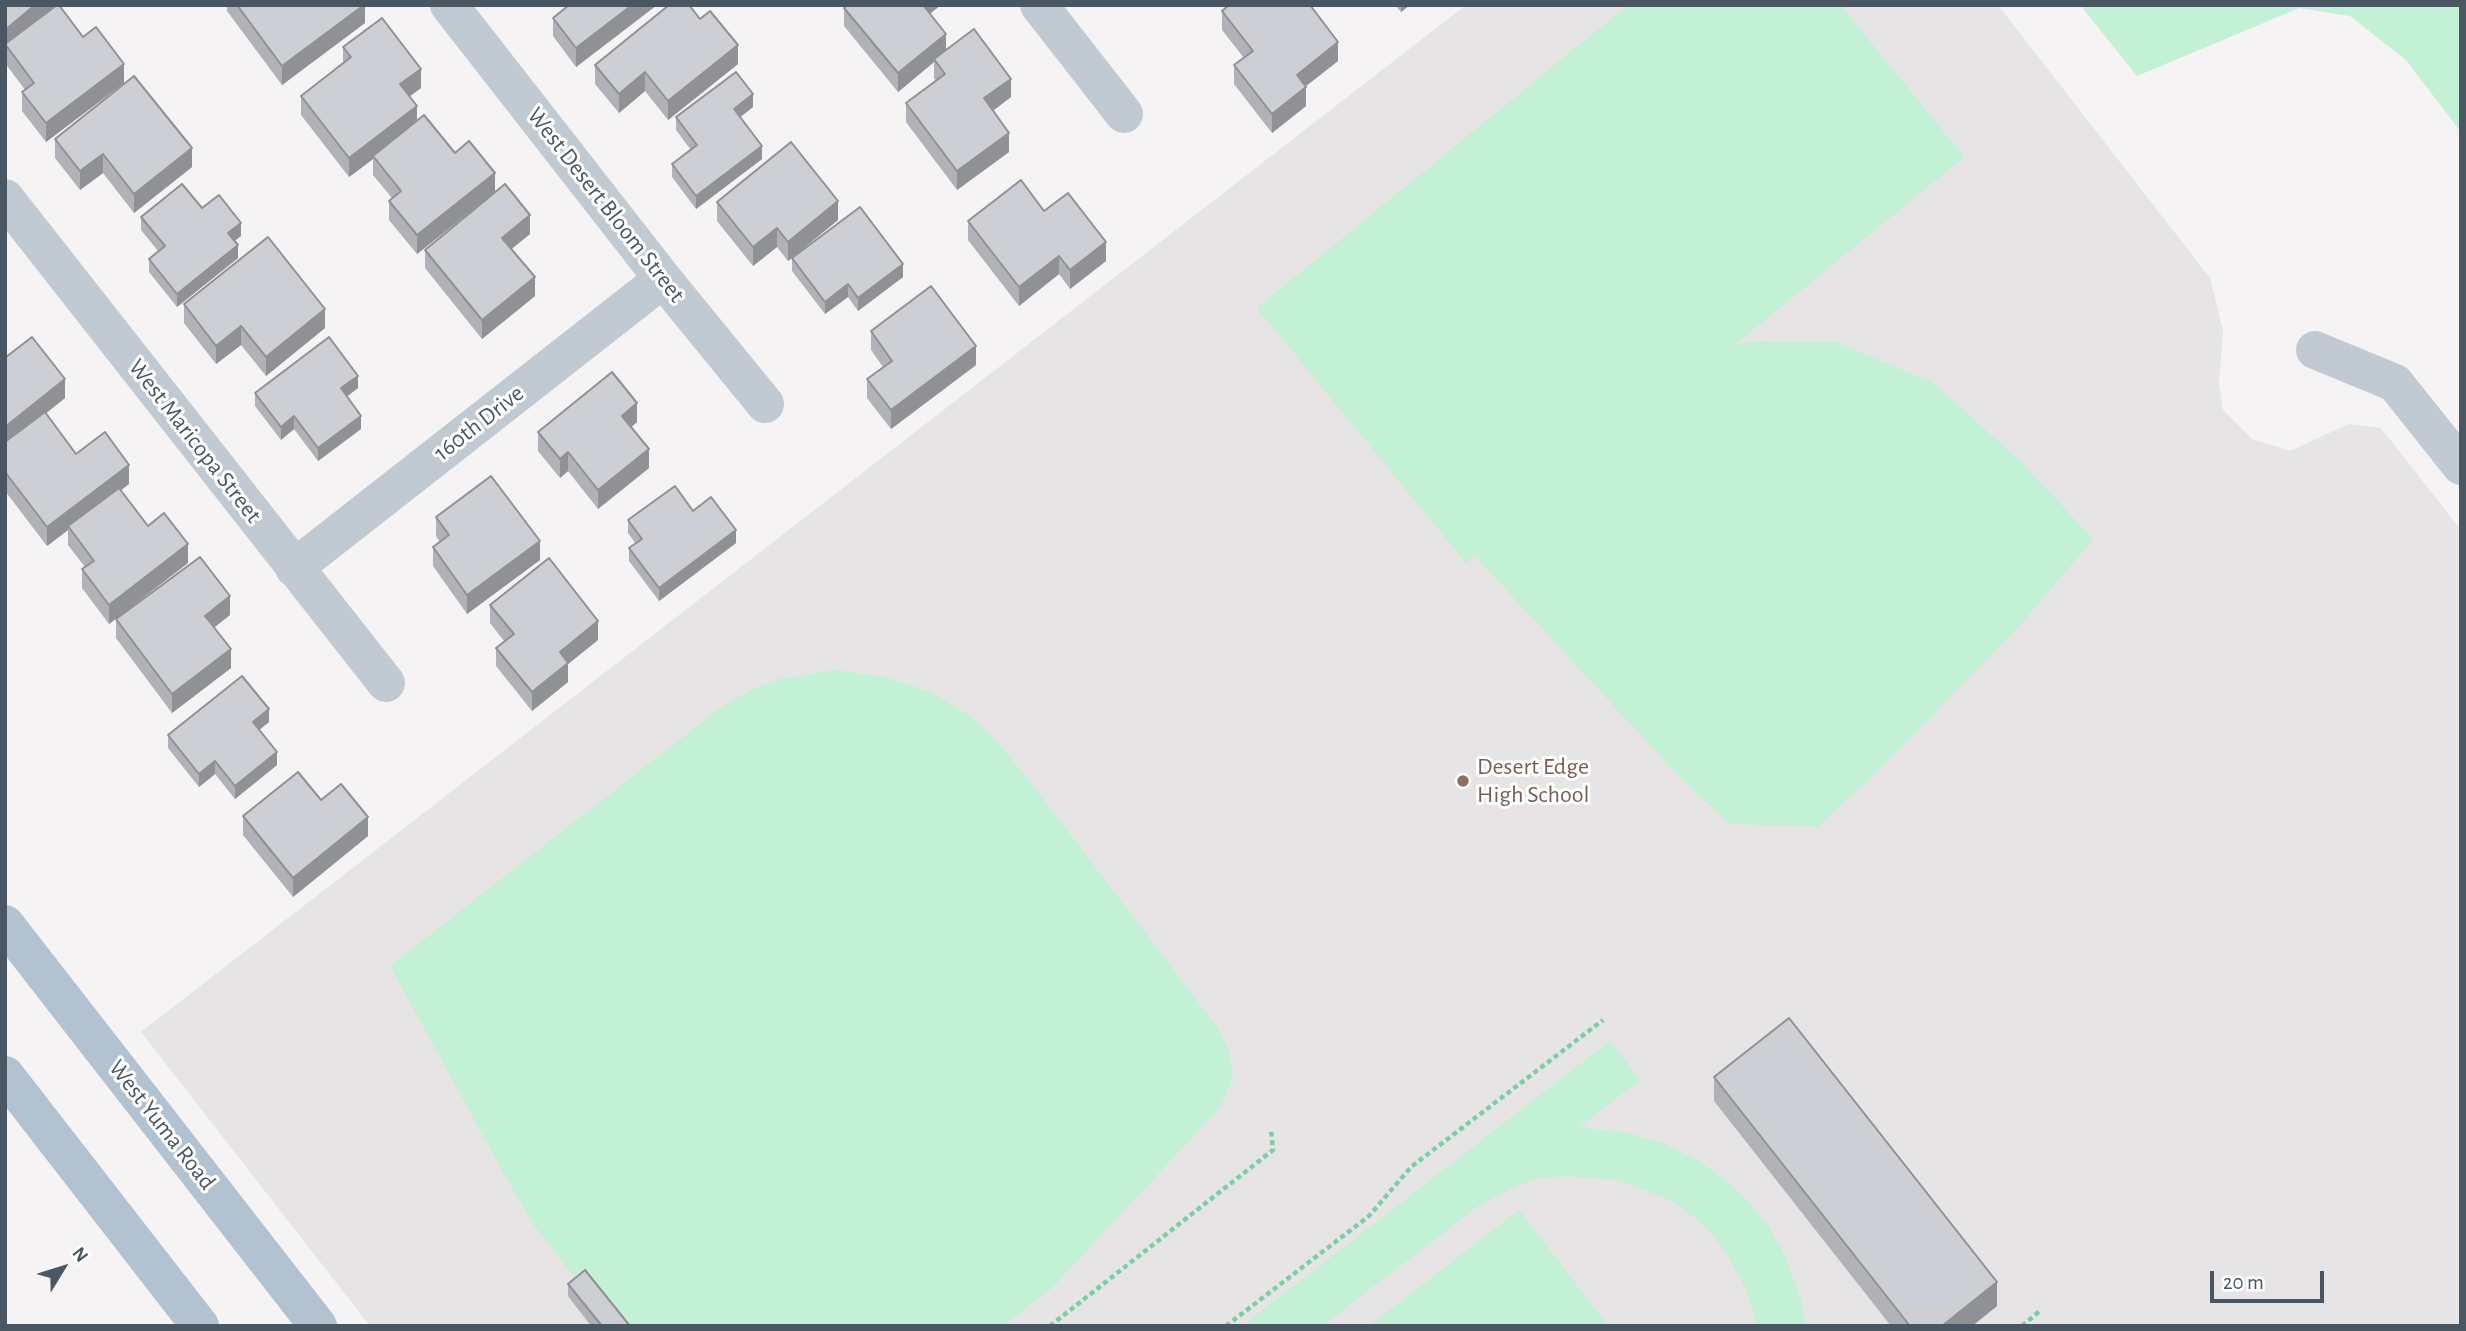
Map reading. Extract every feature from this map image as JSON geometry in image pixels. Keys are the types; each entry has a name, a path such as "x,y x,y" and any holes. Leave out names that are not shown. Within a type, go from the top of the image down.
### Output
{"main road":[{"name":"West Yuma Road","path":"5,924 318,1326"},
{"path":"5,1075 200,1326"}],"street":[{"name":"West Desert Bloom Street","path":"449,5 663,279 765,404"},
{"path":"1039,5 1124,114"},
{"name":"West Maricopa Street","path":"5,198 386,683"},
{"name":"160th Drive","path":"294,568 663,279"},
{"path":"2315,350 2395,383 2461,466"}],"path":[{"path":"1226,1326 1369,1216 1411,1167 1604,1020"},
{"path":"1050,1326 1273,1150 1271,1129"},
{"path":"2022,1326 2041,1310"}],"shaded area":[{"name":"Desert Edge High School","path":"1466,5 1998,5 2210,278 2223,331 2219,383 2223,410 2252,439 2290,451 2349,424 2381,428 2461,530 2461,1326 370,1326 141,1032"}],"green space":[{"path":"1628,5 1840,5 1964,157 1733,346 1757,341 1835,342 1932,382 2020,461 2093,539 2016,630 1868,780 1817,827 1729,824 1676,773 1475,556 1466,563 1257,308"},
{"path":"2080,5 2461,5 2461,132 2406,60 2350,16 2299,8 2137,76"},
{"path":"834,670 883,676 928,691 969,715 991,735 1024,774 1217,1027 1229,1051 1233,1078 1220,1107 1052,1288 1002,1326 613,1326 533,1224 390,966 715,712 752,689 779,679"},
{"path":"1610,1041 1640,1080 1579,1127 1629,1133 1662,1143 1694,1158 1725,1180 1748,1201 1768,1226 1783,1252 1800,1296 1806,1326 1757,1326 1747,1291 1727,1254 1712,1234 1670,1200 1618,1180 1563,1176 1537,1179 1516,1186 1478,1206 1322,1326 1242,1326"},
{"path":"1519,1210 1608,1326 1369,1326"}],"building":[{"path":"5,5 35,5 5,30"},
{"path":"57,5 83,37 96,27 124,64 46,123 22,92 34,83 5,44"},
{"path":"237,5 364,5 282,66"},
{"path":"569,5 632,5 576,48 553,18"},
{"path":"669,5 689,5 700,19 710,11 738,45 668,101 645,72 619,94 595,65"},
{"path":"847,5 923,5 946,34 898,73 844,8"},
{"path":"1229,5 1310,5 1338,42 1297,75 1306,87 1272,114 1234,65 1253,51 1222,11"},
{"path":"382,18 421,69 400,84 417,106 349,158 301,96 351,57 343,47"},
{"path":"974,29 1011,79 984,98 1009,133 957,171 906,103 945,74 934,59"},
{"path":"736,72 753,94 734,109 762,146 696,196 672,164 697,145 676,117"},
{"path":"134,76 192,148 134,194 103,154 80,171 55,139"},
{"path":"424,115 455,153 469,141 495,173 417,235 389,201 401,191 373,156"},
{"path":"791,142 838,201 788,242 777,228 753,247 717,202"},
{"path":"1021,180 1044,211 1068,193 1106,242 1070,270 1059,256 1019,287 968,221"},
{"path":"182,184 202,208 219,195 241,223 228,233 238,245 177,294 149,259 165,246 141,217"},
{"path":"505,184 530,215 502,238 535,277 482,320 425,250"},
{"path":"860,207 903,264 858,298 848,284 825,302 792,258"},
{"path":"268,237 325,309 266,357 241,326 216,346 184,304"},
{"path":"931,286 976,346 891,410 867,379 892,361 871,331"},
{"path":"32,337 65,379 5,427 5,357"},
{"path":"329,337 358,376 341,388 361,416 318,448 294,416 281,427 255,393"},
{"path":"612,372 637,403 622,416 649,449 598,490 568,452 560,459 538,432"},
{"path":"45,412 76,454 105,432 129,465 47,527 5,472 5,442"},
{"path":"491,476 540,541 467,595 433,547 449,535 436,517"},
{"path":"675,486 693,511 711,497 736,530 659,588 629,548 642,539 628,520"},
{"path":"119,488 148,526 164,513 188,544 109,605 82,569 94,561 68,526"},
{"path":"200,557 230,596 205,616 231,649 172,694 116,619"},
{"path":"549,558 598,621 560,652 568,663 532,692 496,648 514,634 490,605"},
{"path":"242,676 269,709 253,722 277,752 235,786 215,761 199,774 168,735"},
{"path":"298,772 321,800 341,784 368,817 293,878 243,816"},
{"path":"1789,1018 1997,1282 1942,1326 1910,1326 1714,1077"},
{"path":"585,1270 630,1326 602,1326 568,1284"}],"place":[{"name":"Desert Edge High School","path":"1463,781"}]}
